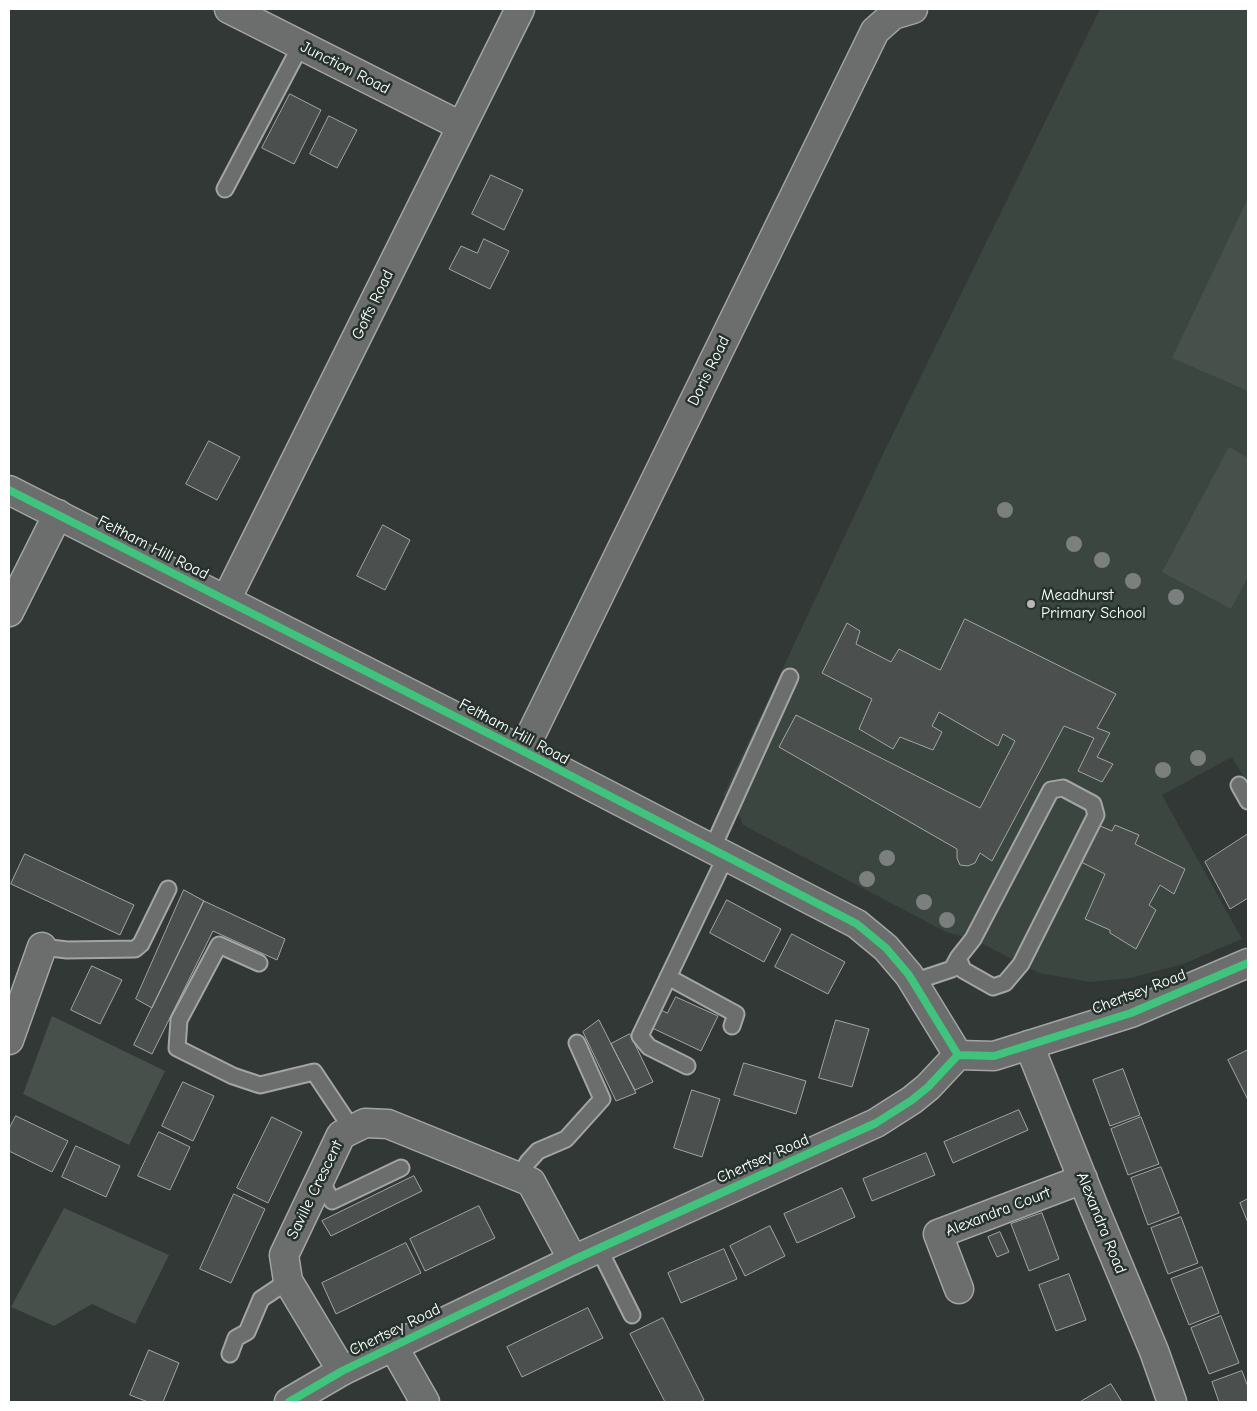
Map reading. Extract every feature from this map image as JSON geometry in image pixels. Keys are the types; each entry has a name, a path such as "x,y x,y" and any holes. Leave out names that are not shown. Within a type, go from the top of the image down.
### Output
{"street":[{"name":"Junction Road","path":"229,9 462,126"},
{"name":"Goffs Road","path":"226,600 520,9"},
{"name":"Doris Road","path":"522,752 874,32 893,15 913,9"},
{"name":"Feltham Hill Road","path":"9,490 857,924 886,948 910,976 958,1054"},
{"path":"9,612 58,514"},
{"path":"9,1040 42,947"},
{"name":"Chertsey Road","path":"289,1402 393,1346 573,1260 876,1123 917,1096 958,1054 994,1056 1131,1013 1248,963"},
{"name":"Alexandra Road","path":"1029,1045 1154,1351 1172,1402"},
{"name":"Saville Crescent","path":"342,1372 288,1281 284,1255 341,1135 365,1123 388,1124 531,1182 573,1260"},
{"name":"Alexandra Court","path":"959,1289 938,1234 1083,1179"},
{"path":"393,1346 425,1402"}],"lane":[{"path":"225,189 301,45"},
{"path":"687,1066 649,1047 640,1036 668,977 790,677"},
{"path":"1239,785 1248,801"},
{"path":"913,982 952,969 958,958 973,939 1051,790 1063,788 1093,804 1096,815 1021,964 1005,983 993,987 963,970 958,958"},
{"path":"42,947 67,950 135,949 141,944 168,889"},
{"path":"259,963 219,945 179,1020 177,1048 233,1076 260,1085 314,1072 352,1130"},
{"path":"668,977 736,1014 732,1026"},
{"path":"519,1177 528,1162 538,1152 566,1139 602,1099 576,1043"},
{"path":"320,1179 332,1201 400,1168"},
{"path":"599,1248 632,1315"},
{"path":"230,1354 236,1338 246,1332 261,1299 288,1281"}],"shaded area":[{"name":"Meadhurst Primary School","path":"1100,9 1242,9 1248,12 1248,784 1232,757 1162,795 1242,939 1183,964 1131,978 1090,982 1039,973 973,939 946,932 743,825 733,802 723,796 885,450"},
{"path":"1248,198 1248,391 1172,358"},
{"path":"1229,447 1248,458 1248,577 1231,609 1162,572"},
{"path":"52,1016 165,1071 129,1145 23,1094"},
{"path":"64,1208 169,1255 135,1324 92,1304 54,1326 11,1307"}],"building":[{"path":"290,94 321,110 294,164 262,148"},
{"path":"329,116 357,130 337,168 310,154"},
{"path":"491,175 523,190 504,230 472,214"},
{"path":"484,239 509,251 490,289 449,269 461,246 477,253"},
{"path":"209,441 240,457 217,500 186,484"},
{"path":"383,525 410,540 385,590 357,576"},
{"path":"965,619 1116,694 1097,728 1110,733 1097,757 1113,764 1102,782 1078,771 1094,738 1064,726 992,861 980,853 975,863 968,866 960,865 957,858 957,849 779,747 796,715 980,808 1015,741 1003,734 998,746 939,712 932,726 942,732 933,750 900,737 893,749 859,729 872,699 822,673 847,623 860,631 856,644 891,662 899,649 940,670"},
{"path":"1098,825 1112,831 1115,825 1139,835 1135,844 1185,869 1174,894 1160,885 1149,905 1156,910 1136,949 1110,933 1110,930 1085,919 1105,874 1079,861"},
{"path":"1248,834 1248,898 1230,909 1205,862"},
{"path":"25,854 134,905 120,935 11,884"},
{"path":"184,890 204,901 152,1008 136,999"},
{"path":"727,900 781,929 764,962 710,933"},
{"path":"204,901 285,939 277,960 213,931 152,1054 134,1045"},
{"path":"792,934 845,962 828,994 775,967"},
{"path":"92,966 122,980 100,1024 71,1010"},
{"path":"676,997 718,1016 701,1051 650,1027 659,1009 667,1013"},
{"path":"599,1020 636,1093 616,1101 583,1032"},
{"path":"836,1020 869,1029 852,1087 819,1078"},
{"path":"630,1034 653,1082 635,1090 611,1044"},
{"path":"1248,1050 1248,1100 1228,1060"},
{"path":"744,1063 806,1081 796,1114 734,1095"},
{"path":"1123,1069 1140,1115 1110,1126 1093,1080"},
{"path":"183,1082 214,1096 193,1141 162,1126"},
{"path":"692,1090 720,1099 702,1157 674,1148"},
{"path":"1019,1110 1028,1130 953,1163 944,1142"},
{"path":"16,1116 68,1141 52,1172 9,1151 9,1129"},
{"path":"272,1117 302,1132 268,1203 237,1188"},
{"path":"1141,1117 1159,1164 1128,1175 1111,1129"},
{"path":"159,1132 190,1147 170,1190 138,1176"},
{"path":"76,1146 120,1166 106,1197 62,1177"},
{"path":"926,1153 935,1175 872,1201 863,1179"},
{"path":"1161,1167 1179,1213 1148,1225 1131,1178"},
{"path":"414,1176 422,1191 331,1236 322,1221"},
{"path":"842,1188 855,1217 797,1243 784,1214"},
{"path":"234,1194 265,1209 231,1283 200,1269"},
{"path":"1248,1199 1248,1223 1240,1203"},
{"path":"479,1206 495,1238 425,1271 410,1239"},
{"path":"1042,1213 1059,1259 1029,1271 1011,1224"},
{"path":"1181,1217 1198,1263 1168,1274 1151,1228"},
{"path":"770,1226 785,1256 745,1276 730,1246"},
{"path":"1000,1232 1009,1252 997,1257 988,1237"},
{"path":"406,1243 421,1273 336,1314 322,1283"},
{"path":"724,1249 737,1279 681,1303 668,1273"},
{"path":"1202,1267 1219,1313 1189,1325 1171,1279"},
{"path":"1069,1274 1086,1320 1056,1331 1039,1285"},
{"path":"588,1308 603,1338 522,1377 507,1347"},
{"path":"1221,1316 1239,1363 1209,1374 1191,1328"},
{"path":"663,1318 704,1400 700,1402 665,1402 630,1334"},
{"path":"149,1350 179,1363 163,1402 148,1402 130,1395"},
{"path":"1242,1371 1248,1387 1248,1402 1219,1402 1212,1382"},
{"path":"1111,1384 1122,1402 1080,1402"}],"cycle path":[{"path":"9,490 523,751 857,924 886,948 909,975 958,1055"},
{"path":"289,1402 342,1371 573,1260 876,1123 912,1100 928,1087 958,1055 994,1056 1131,1013 1248,963"}],"place":[{"name":"Meadhurst Primary School","path":"1031,604"}]}
